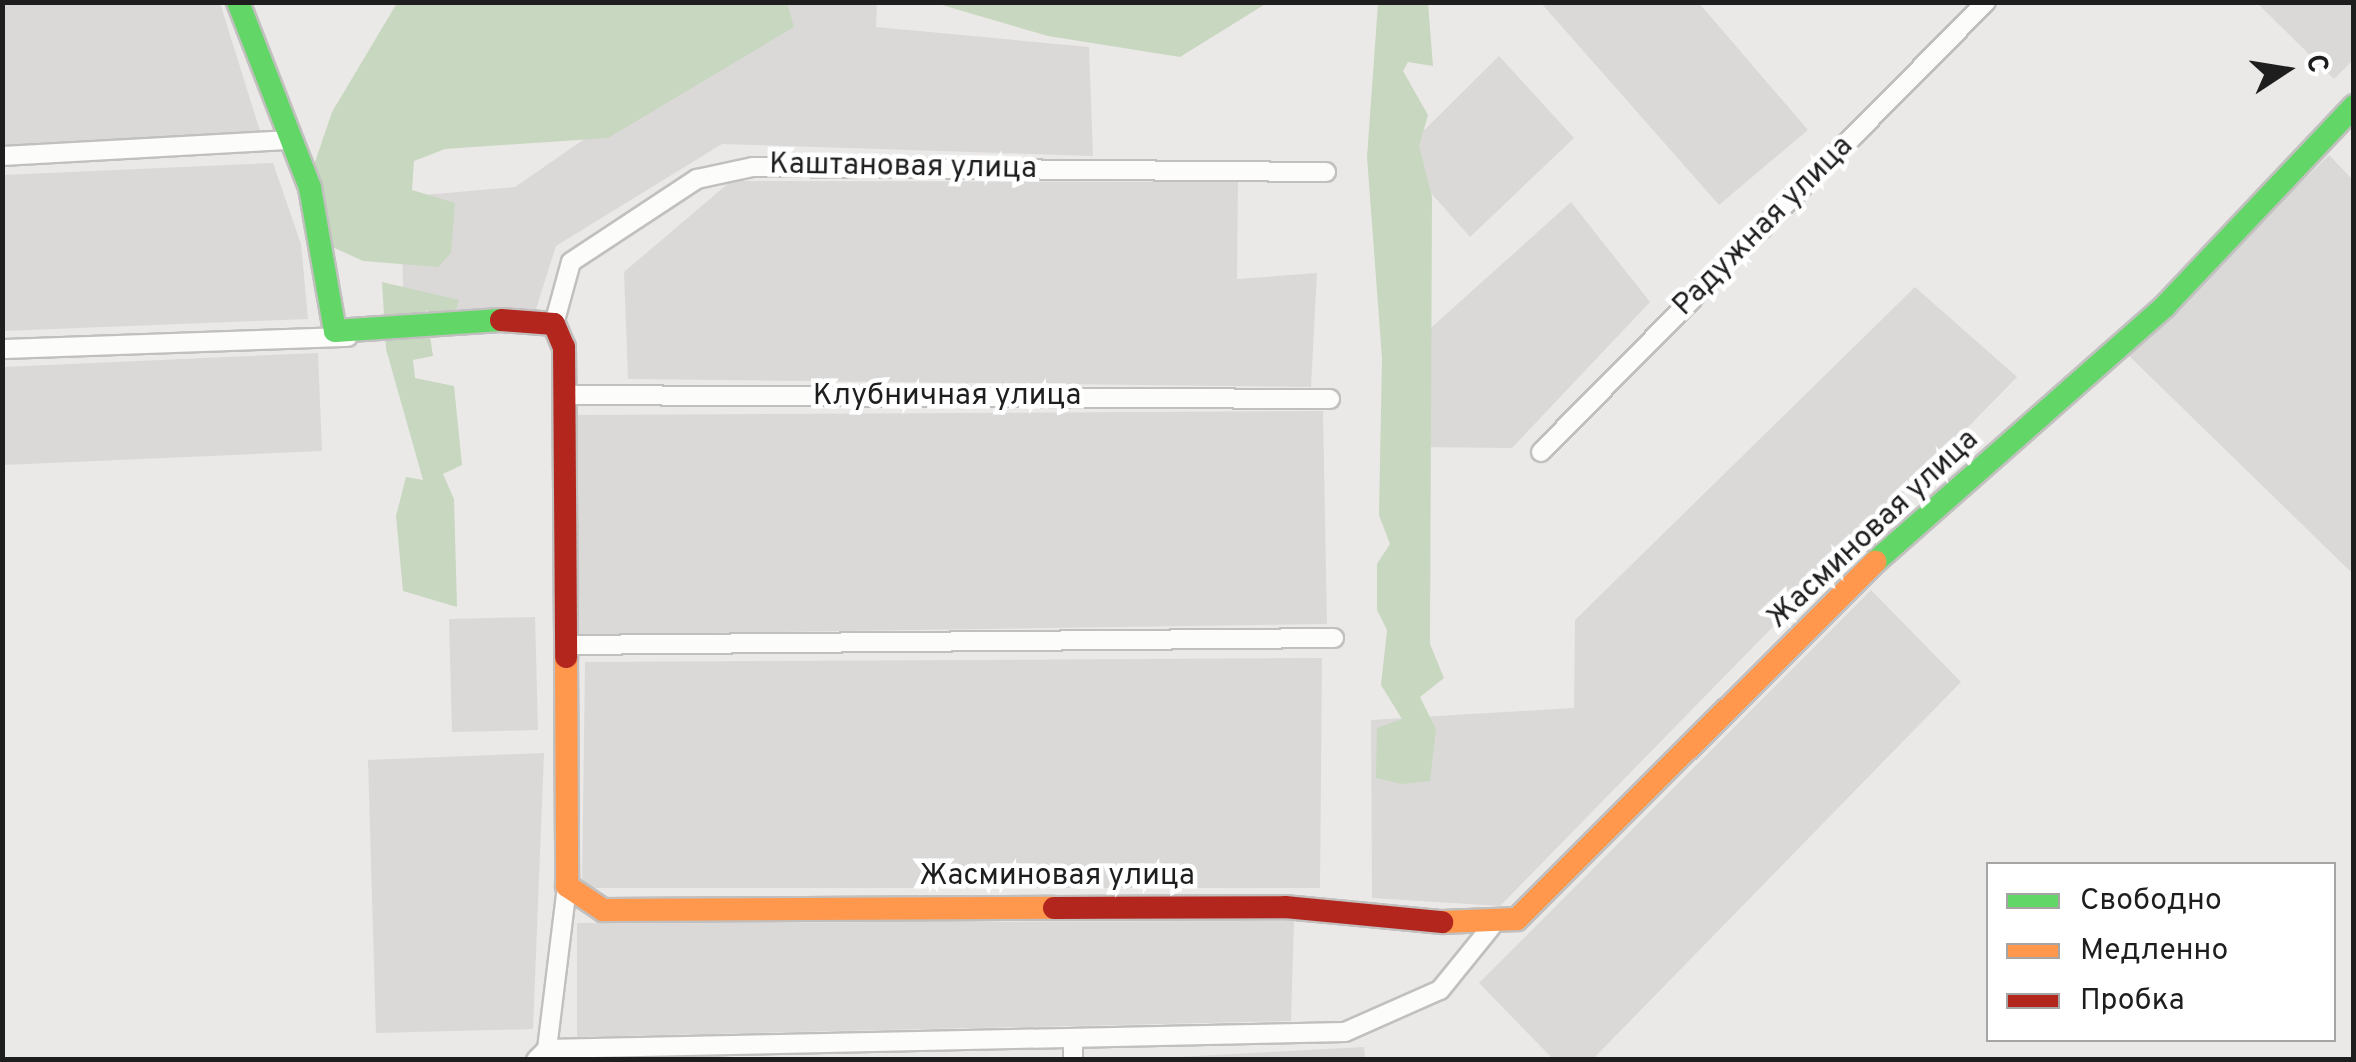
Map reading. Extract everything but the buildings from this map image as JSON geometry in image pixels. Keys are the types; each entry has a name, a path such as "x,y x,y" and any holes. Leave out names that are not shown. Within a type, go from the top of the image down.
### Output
{"street":[{"path":"238,2 318,220 326,318 354,337"},
{"name":"Радужная улица","path":"1542,452 1986,2"},
{"name":"Жасминовая улица","path":"567,886 603,910 1285,906 1491,927 1544,900 1868,568 2165,306 2354,106"},
{"path":"2,156 291,140"},
{"name":"Каштановая улица","path":"554,324 570,262 697,179 754,167 1326,172"},
{"path":"2,349 354,337 538,318 554,324 564,395 567,886 542,1054 1345,1032 1440,990 1491,927"},
{"name":"Клубничная улица","path":"564,395 1330,399"},
{"path":"566,645 1334,638"},
{"path":"1072,1038 1073,1060"}],"shaded area":[{"path":"3,3 220,3 261,134 3,149"},
{"path":"734,3 877,3 876,27 1089,47 1093,156 722,144 556,246 536,309 404,309 400,197 515,187 725,42"},
{"path":"1541,3 1699,3 1808,130 1719,205"},
{"path":"2257,3 2353,3 2353,60 2334,79"},
{"path":"1499,56 1574,138 1470,237 1398,156"},
{"path":"2329,155 2353,180 2353,574 2126,353"},
{"path":"273,163 301,244 308,319 3,331 3,175"},
{"path":"731,181 1238,182 1237,279 1317,273 1311,387 628,379 624,272"},
{"path":"1571,202 1650,302 1512,448 1413,447 1403,353"},
{"path":"1915,287 2017,377 1500,906 1372,898 1371,720 1574,708 1575,620"},
{"path":"318,353 322,451 3,465 3,367"},
{"path":"1323,411 1327,624 577,635 578,415"},
{"path":"1871,590 1961,682 1593,1059 1553,1059 1479,983"},
{"path":"535,617 538,730 452,732 449,619"},
{"path":"1322,658 1320,888 582,888 585,662"},
{"path":"544,753 533,1029 376,1033 368,760"},
{"path":"1294,921 1291,1021 577,1037 577,923"},
{"path":"1364,1047 1365,1059 1138,1059"}],"green space":[{"path":"1267,2 1180,57 1048,36 935,3"},
{"path":"397,3 787,3 794,27 608,138 445,149 414,161 412,190 455,203 451,253 438,267 363,261 326,244 315,162 332,112"},
{"path":"1378,3 1428,3 1433,66 1408,62 1403,71 1428,115 1419,146 1432,197 1430,644 1444,678 1420,697 1436,729 1430,781 1402,784 1376,778 1377,728 1402,719 1381,685 1387,630 1377,610 1377,564 1390,544 1379,515 1382,358 1367,157"},
{"path":"382,282 459,300 452,323 426,310 433,356 413,360 415,378 454,386 462,465 443,474 454,499 457,607 403,591 396,516 406,477 423,480 386,349"}],"traffic: fast":[{"path":"238,2 310,188 335,331 501,320"},
{"path":"1875,562 2165,306 2354,106"}],"traffic: slow":[{"path":"1442,922 1517,919 1875,562"},
{"path":"566,657 567,886 603,910 1054,908"}],"traffic: jam":[{"path":"501,320 554,324 564,347 566,657"},
{"path":"1054,908 1285,907 1442,922"}]}
